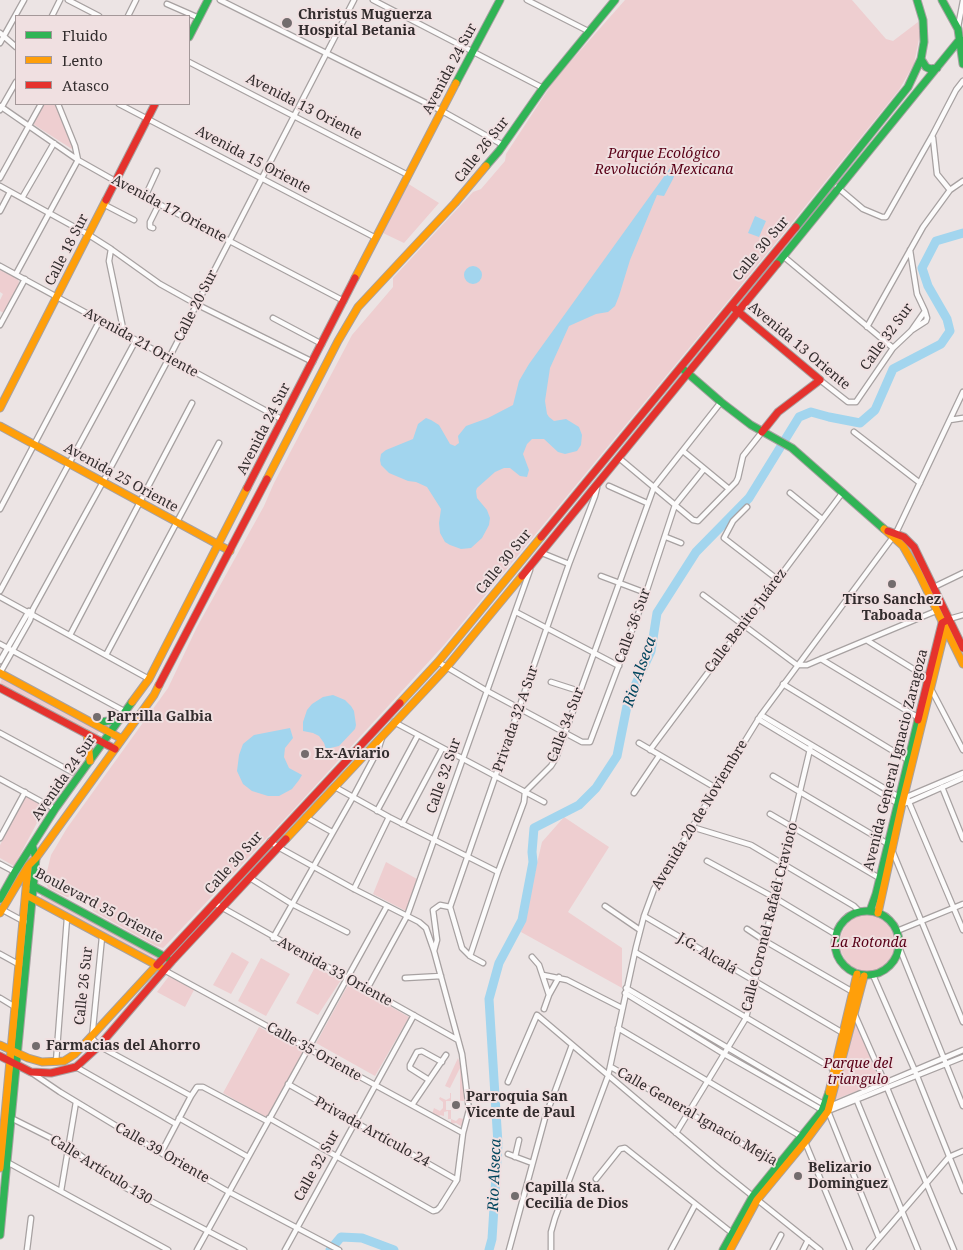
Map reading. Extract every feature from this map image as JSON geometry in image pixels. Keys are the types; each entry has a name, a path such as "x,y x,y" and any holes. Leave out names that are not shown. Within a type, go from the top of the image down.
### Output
{"main road":[{"path":"190,35 208,0"},
{"name":"Avenida 24 Sur","path":"18,875 26,854 55,809 149,679 500,0"},
{"name":"Calle 26 Sur","path":"358,307 455,203 503,145 543,88 615,0"},
{"name":"Calle 30 Sur","path":"56,1062 70,1058 92,1038 164,956 438,662 832,183 908,87 921,59 925,32 917,0"},
{"path":"942,0 958,29 963,64"},
{"name":"Calle 30 Sur","path":"0,1056 31,1072 51,1073 76,1067 99,1046 172,961 446,668 597,486 960,39"},
{"path":"921,59 924,66 937,68"},
{"name":"Calle 18 Sur","path":"0,408 117,182 155,105"},
{"name":"Avenida 13 Oriente","path":"730,306 820,380"},
{"name":"Avenida 24 Sur","path":"18,875 36,858 160,685 338,341 358,307"},
{"path":"680,367 721,402 762,432 792,448 888,531 910,541 934,587 947,622 963,648"},
{"path":"762,432 778,412 820,380"},
{"name":"Avenida 25 Oriente","path":"0,426 230,551"},
{"path":"895,535 907,550 936,611 947,622"},
{"name":"Avenida General Ignacio Zaragoza","path":"930,683 947,622"},
{"name":"Avenida General Ignacio Zaragoza","path":"870,911 882,880 930,683 947,622"},
{"path":"946,630 963,664"},
{"path":"0,674 122,739"},
{"path":"0,688 115,748"},
{"path":"93,723 121,719"},
{"path":"88,734 90,761"},
{"path":"0,1168 11,1118 13,1063 26,923 30,884 36,858 32,845"},
{"path":"26,854 30,884"},
{"path":"0,899 18,875"},
{"path":"1,910 18,875"},
{"name":"Boulevard 35 Oriente","path":"18,875 30,884 172,961"},
{"name":"Avenida General Ignacio Zaragoza","path":"878,912 882,880"},
{"name":"Boulevard 35 Oriente","path":"29,897 164,970"},
{"path":"859,911 870,911 878,912 889,920 897,931 899,947 893,962 888,968 873,975 860,975 843,966 838,959 835,951 835,934 847,917 859,911"},
{"path":"14,1052 15,1007 26,923"},
{"path":"851,1010 853,992 860,975"},
{"path":"723,1250 755,1198 803,1140 826,1108 860,975"},
{"path":"0,1045 35,1060 56,1062"},
{"path":"0,1234 7,1162 3,1148 3,1102 13,1063"},
{"path":"730,1250 755,1198"}],"street":[{"path":"0,43 2,35 24,0"},
{"path":"52,15 60,0"},
{"path":"68,0 97,15"},
{"path":"128,15 136,0"},
{"path":"220,0 442,111 503,145"},
{"name":"Calle 20 Sur","path":"33,615 33,609 169,358 354,0"},
{"path":"373,0 543,88"},
{"path":"526,0 588,31"},
{"path":"958,29 963,0"},
{"path":"167,4 198,18"},
{"path":"2,35 15,46"},
{"name":"Avenida 13 Oriente","path":"190,63 408,175"},
{"path":"832,183 863,209 886,217 956,90 963,82"},
{"path":"1,107 15,84"},
{"path":"0,178 40,105"},
{"path":"16,274 78,160 75,146 58,105"},
{"name":"Avenida 15 Oriente","path":"121,105 376,238"},
{"name":"Avenida 17 Oriente","path":"1,107 78,160 344,301"},
{"path":"932,136 937,174 950,190"},
{"path":"22,198 54,143"},
{"path":"145,197 157,171"},
{"name":"Calle 32 Sur","path":"867,327 923,227 950,190 963,181"},
{"path":"0,186 89,235 154,281 313,362"},
{"path":"0,211 10,192"},
{"path":"153,228 150,227 150,222 159,204"},
{"path":"105,205 134,220"},
{"path":"111,249 109,261 124,333"},
{"name":"Calle 32 Sur","path":"852,403 858,399 893,348 911,331 925,311 917,294 910,250"},
{"path":"783,256 893,348"},
{"name":"Avenida 21 Oriente","path":"0,266 283,420"},
{"path":"0,325 25,279"},
{"path":"273,318 322,344"},
{"path":"0,509 100,320"},
{"path":"0,591 136,340"},
{"name":"Avenida 13 Oriente","path":"820,380 848,402 852,403"},
{"name":"Avenida 20 de Noviembre","path":"551,1250 551,1232 555,1218 611,1067 640,930 654,889 759,717 895,535 963,392"},
{"name":"Calle 34 Sur","path":"470,956 524,802 525,792 554,762 647,503 654,488 721,402"},
{"path":"70,635 192,403"},
{"path":"950,420 963,418"},
{"path":"619,458 695,522 700,520 738,478 743,456 762,432"},
{"path":"854,432 920,483"},
{"path":"106,655 219,444"},
{"path":"683,451 729,489"},
{"path":"675,505 704,469"},
{"name":"Privada 32 A Sur","path":"450,907 569,564 596,496 597,486"},
{"path":"608,486 647,503"},
{"name":"Calle Benito Juárez","path":"650,750 843,492"},
{"path":"790,493 822,519"},
{"name":"Calle 36 Sur","path":"564,733 586,743 592,739 666,537 675,505"},
{"path":"747,507 733,521 724,538 777,579"},
{"path":"666,537 681,542"},
{"path":"542,553 569,564"},
{"name":"Calle 32 Sur","path":"367,990 407,916 531,566"},
{"path":"934,587 963,573"},
{"path":"601,576 646,593"},
{"path":"702,595 797,665 807,665 821,660 936,611"},
{"path":"0,597 149,679"},
{"path":"0,661 27,612 33,609"},
{"path":"516,612 619,666"},
{"path":"947,622 963,614"},
{"path":"0,674 33,615"},
{"path":"868,640 930,683 963,750"},
{"path":"0,644 126,712"},
{"path":"821,660 922,719"},
{"path":"438,662 564,733"},
{"path":"551,682 579,691"},
{"path":"783,684 911,762"},
{"path":"759,717 811,744 903,800 963,930"},
{"path":"759,717 810,750 903,800 963,778"},
{"path":"394,722 544,802"},
{"path":"0,733 72,772"},
{"name":"Calle 30 Sur","path":"273,938 353,797 381,744 383,734"},
{"path":"377,811 418,735"},
{"path":"639,743 716,788"},
{"name":"Calle Coronel Rafaél Cravioto","path":"676,1133 746,1018 811,744"},
{"path":"402,824 442,748"},
{"path":"634,793 660,756"},
{"path":"941,785 963,773"},
{"path":"773,776 890,847 963,1022"},
{"path":"0,778 55,809"},
{"path":"941,785 963,839"},
{"path":"335,787 377,811 498,872"},
{"path":"0,838 25,792"},
{"path":"770,814 882,880"},
{"path":"354,889 389,817"},
{"path":"307,818 332,832"},
{"path":"692,827 745,842 854,906 859,911"},
{"path":"161,1153 191,1096 197,1087 203,1087 337,1156 433,1211 440,1207 457,1180 469,1103 463,1059 426,928 419,922 312,867 270,841"},
{"path":"707,861 737,876 835,934"},
{"path":"0,864 18,875"},
{"path":"250,878 292,904 347,932"},
{"name":"Avenida 33 Oriente","path":"214,903 221,909 458,1040"},
{"path":"897,931 963,904"},
{"path":"434,951 437,940 433,910 440,905 450,907 464,952 483,963"},
{"path":"196,1250 387,906"},
{"path":"605,906 640,930"},
{"path":"1,910 26,923"},
{"name":"J.G. Alcalá","path":"644,916 845,1034"},
{"path":"56,1062 67,918"},
{"path":"747,929 764,941 853,992"},
{"name":"Calle 26 Sur","path":"92,1038 102,937"},
{"path":"899,947 963,1106"},
{"path":"635,952 836,1071"},
{"path":"0,954 20,965"},
{"path":"532,957 539,965 549,995"},
{"name":"Calle 35 Oriente","path":"164,970 463,1133"},
{"path":"873,975 916,1074 963,1191"},
{"path":"405,978 440,976"},
{"path":"543,976 559,977 567,980 622,1008"},
{"path":"544,1009 559,977"},
{"path":"626,990 726,1051 826,1108 879,1238"},
{"path":"0,998 15,1007"},
{"path":"851,1010 886,1086 954,1250"},
{"name":"Calle 32 Sur","path":"285,1250 414,1015"},
{"path":"508,1082 537,1015 676,1133 820,1250"},
{"path":"618,1028 803,1140 850,1250"},
{"path":"92,1038 99,1046 191,1096"},
{"path":"509,1250 545,1118 572,1045"},
{"path":"916,1074 963,1050"},
{"path":"429,1080 410,1068 417,1052 422,1051 442,1062"},
{"path":"412,1105 446,1055"},
{"path":"826,1108 963,1057"},
{"path":"76,1067 176,1124"},
{"name":"Calle General Ignacio Mejía","path":"611,1067 781,1166"},
{"name":"Calle 39 Oriente","path":"31,1072 76,1102 161,1153 229,1192 339,1250"},
{"name":"Privada Artículo 24","path":"288,1084 457,1180"},
{"path":"826,1108 857,1100 886,1086"},
{"path":"857,1100 918,1250"},
{"path":"62,1191 76,1102"},
{"name":"Calle Artículo 130","path":"11,1118 69,1148 124,1187 244,1250"},
{"path":"179,1118 248,1157"},
{"path":"515,1157 519,1140"},
{"path":"596,1179 622,1148 732,1233"},
{"path":"869,1250 949,1157 963,1151"},
{"path":"508,1154 532,1163"},
{"path":"7,1162 168,1250"},
{"path":"671,1250 695,1205"},
{"path":"27,1250 31,1218"},
{"path":"773,1250 781,1235"},
{"path":"803,1250 808,1240"}],"green space":[{"name":"Parque Ecológico Revolución Mexicana","path":"625,0 852,0 886,39 893,41 918,22 920,34 914,64 899,90 770,250 444,645 294,809 163,948 156,946 93,911 88,897 79,893 74,897 67,897 48,888 45,880 51,855 67,828 168,688 197,627 264,506 274,483 352,335 393,287 393,278 473,192 481,189 505,161 506,154 555,79"},
{"path":"43,105 56,105 75,151 33,124"},
{"path":"407,183 439,203 404,243 383,233"},
{"path":"0,270 18,279 19,282 4,313 0,311 0,300 3,294 0,292"},
{"path":"2,678 100,730 96,737 0,685"},
{"path":"26,796 46,806 14,866 0,858 0,845"},
{"path":"564,817 609,847 568,912 622,948 622,988 521,932 542,842"},
{"path":"386,862 417,879 406,911 373,894"},
{"path":"42,892 159,957 157,962 40,900"},
{"name":"La Rotonda","path":"869,914 885,919 893,927 898,943 893,959 885,967 869,972 853,967 845,959 840,943 845,927 853,919"},
{"path":"232,952 249,962 231,994 213,985"},
{"path":"261,958 290,974 266,1016 238,1001"},
{"path":"315,967 341,980 318,1015 296,1003"},
{"path":"169,976 194,990 185,1007 157,992"},
{"path":"349,983 409,1017 375,1076 316,1043"},
{"name":"Parque del triangulo","path":"853,1021 858,1027 880,1082 834,1100"},
{"path":"259,1027 304,1050 267,1118 223,1093"},
{"path":"458,1058 461,1066 465,1101 460,1101 460,1068 450,1088 445,1086"},
{"path":"450,1093 451,1101 446,1101 446,1110 451,1110 451,1119 448,1119 448,1111 444,1112 444,1116 440,1115 439,1118 432,1114 434,1108 440,1111 443,1108 443,1102 439,1099 440,1097 446,1100 450,1098"},
{"path":"459,1118 464,1119 464,1126 456,1123 451,1124 451,1119 456,1121"}],"water":[{"path":"673,164 675,174 673,179 664,196 657,195 630,260 615,306 608,312 596,314 569,326 550,368 545,401 547,414 554,421 566,419 579,427 582,435 581,445 577,451 565,454 558,452 544,439 532,439 527,444 523,454 529,470 527,477 520,476 510,468 504,468 495,472 477,488 477,498 487,510 490,518 489,525 482,538 471,548 461,549 450,545 445,542 440,533 441,509 427,487 389,473 381,465 381,454 413,439 418,424 426,418 439,425 450,444 455,446 459,443 458,436 466,426 488,418 513,405 519,381 529,364"},
{"path":"755,216 766,221 759,237 748,233"},
{"path":"473,266 479,269 482,275 479,281 473,284 467,281 464,275 467,269"},
{"path":"333,695 345,700 351,706 354,711 356,725 355,729 339,746 326,749 319,736 303,731 303,722 307,710 312,704 323,697"},
{"path":"290,728 293,738 285,748 284,757 289,768 302,775 299,780 292,789 279,796 268,796 252,791 243,784 237,771 239,755 243,744 254,735"}],"waterway":[{"name":"Rio Alseca","path":"489,1250 492,1239 498,1144 489,999 499,963 522,920 533,862 534,828 579,805 596,788 617,756 628,701 651,651 657,613 696,552 749,498 799,417 811,412 860,423 875,410 893,369 941,344 950,331 947,319 928,286 922,268 936,241 963,233"},
{"name":"Rio Alseca","path":"330,1250 341,1237 362,1238 394,1250"}],"traffic: fast":[{"path":"190,35 208,0"},
{"path":"456,83 500,0"},
{"path":"486,166 499,151 543,88 615,0"},
{"path":"796,227 908,87 921,59 924,42 923,20 917,0"},
{"path":"942,0 958,29 963,64"},
{"path":"777,264 960,39"},
{"path":"921,59 926,67 930,69 937,68"},
{"path":"684,370 751,425 792,448 884,529"},
{"path":"0,899 55,809 132,702"},
{"path":"94,723 121,719"},
{"path":"870,911 876,894 918,720"},
{"path":"0,1235 36,858 32,845"},
{"path":"30,884 167,958"},
{"path":"861,911 873,911 890,920 897,931 899,943 897,955 890,966 873,975 861,975 849,970 840,961 835,949 835,937 840,925 849,916 861,911"},
{"path":"723,1250 753,1196 822,1111 829,1092"}],"traffic: slow":[{"path":"355,278 456,83"},
{"path":"267,479 338,341 358,307 455,203 486,166"},
{"path":"0,408 106,200"},
{"path":"0,426 230,551"},
{"path":"132,702 149,679 247,488"},
{"path":"884,529 903,546 919,574 963,664"},
{"path":"400,703 438,662 541,537"},
{"path":"286,839 446,668 522,576"},
{"path":"878,913 902,804 945,630 950,623"},
{"path":"0,673 122,739"},
{"path":"0,913 28,866 36,858 154,695 159,685"},
{"path":"87,734 90,761"},
{"path":"0,1168 28,867"},
{"path":"28,896 160,967"},
{"path":"0,1045 28,1058 42,1062 64,1061 75,1054 157,965"},
{"path":"829,1092 857,974"},
{"path":"730,1250 757,1200 828,1111 864,976"}],"traffic: jam":[{"path":"106,200 154,105"},
{"path":"541,537 796,227"},
{"path":"522,576 777,264"},
{"path":"247,488 355,278"},
{"path":"735,309 820,380 778,412 762,432"},
{"path":"159,685 267,479"},
{"path":"888,531 904,537 914,547 963,648"},
{"path":"918,720 942,623 949,619"},
{"path":"0,688 115,749"},
{"path":"157,965 400,703"},
{"path":"0,1056 31,1072 51,1073 76,1067 99,1046 172,961 286,839"}],"place":[{"name":"Christus Muguerza Hospital Betania","path":"287,23"},
{"name":"Tirso Sanchez Taboada","path":"892,584"},
{"name":"Parrilla Galbia","path":"97,717"},
{"name":"Ex-Aviario","path":"305,754"},
{"name":"Farmacias del Ahorro","path":"36,1046"},
{"name":"Parroquia San Vicente de Paul","path":"456,1105"},
{"name":"Belizario Dominguez","path":"798,1176"},
{"name":"Capilla Sta. Cecilia de Dios","path":"515,1196"}]}
